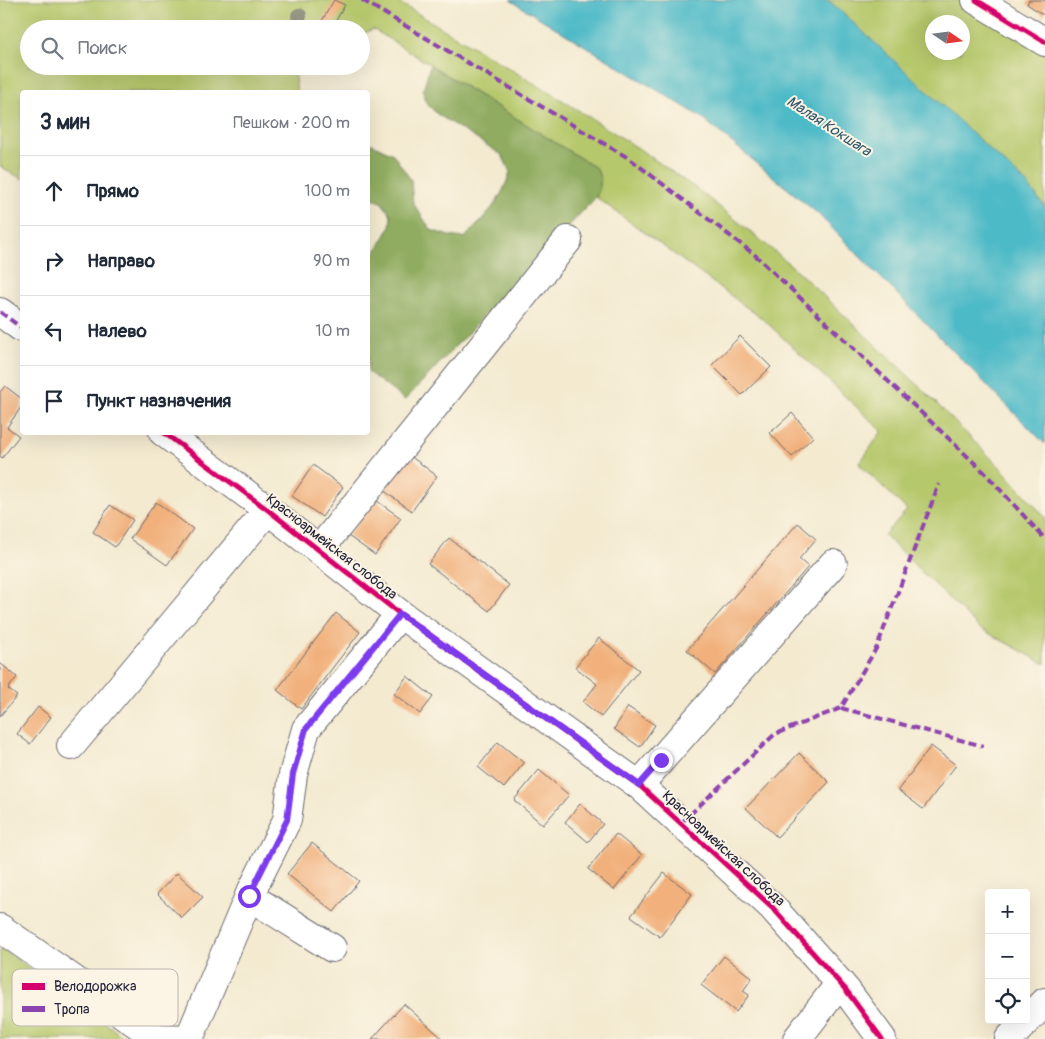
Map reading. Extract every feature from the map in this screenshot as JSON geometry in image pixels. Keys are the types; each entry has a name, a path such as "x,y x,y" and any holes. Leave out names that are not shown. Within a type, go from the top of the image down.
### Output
{"street":[{"path":"976,0 1045,42"},
{"path":"319,550 568,240"},
{"path":"0,312 20,327"},
{"name":"Красноармейская слобода","path":"168,435 268,510 400,614 639,785 772,907 840,983 882,1039"},
{"path":"71,746 268,510"},
{"path":"639,785 833,564"},
{"path":"140,1026 157,1038 189,1039 249,896 287,820 293,774 306,729 400,614"},
{"path":"249,896 332,948"},
{"path":"0,928 59,969"},
{"path":"797,1039 840,983"},
{"path":"1009,1039 1045,1002"}],"green space":[{"path":"0,0 395,0 562,100 638,148 698,190 793,267 918,385 1000,467 1045,517 1045,664 979,628 884,535 907,510 859,464 882,431 764,320 596,197 600,182 596,168 373,29 370,30 370,20 20,20 20,75 294,75 297,90 20,90 20,178 0,166"},
{"path":"826,0 966,0 1045,49 1045,207 1027,184"},
{"path":"430,65 596,168 600,182 596,197 405,400 370,374 370,262 390,227 391,215 382,203 370,196 370,143 393,154 411,180 413,203 431,230 449,236 464,238 479,223 497,200 510,172 502,155 437,114 427,104 423,90"},
{"path":"0,948 31,969 12,969 12,1026 109,1026 125,1039 0,1039"}],"water":[{"name":"Малая Кокшага","path":"510,0 826,0 832,3 1027,184 1045,207 1045,444 817,213 701,117"}],"building":[{"path":"334,0 345,5 336,20 322,20"},
{"path":"1029,0 1045,0 1045,16 1027,4"},
{"path":"740,336 771,367 742,395 712,365"},
{"path":"5,386 20,397 20,409 7,427 19,436 2,458 0,456 0,392"},
{"path":"792,413 813,437 792,457 770,433"},
{"path":"409,455 437,476 412,511 383,490"},
{"path":"313,465 343,487 322,517 292,496"},
{"path":"374,499 401,518 375,555 348,536"},
{"path":"156,502 193,529 167,565 130,539"},
{"path":"110,505 133,520 115,547 93,532"},
{"path":"798,523 816,539 799,559 808,567 715,674 687,650"},
{"path":"449,538 509,585 489,611 428,564"},
{"path":"336,613 360,632 301,709 277,690"},
{"path":"599,638 639,670 601,717 583,702 597,684 575,667"},
{"path":"0,663 17,677 8,689 17,696 0,716"},
{"path":"407,676 433,697 420,714 394,694"},
{"path":"38,707 51,717 30,744 17,734"},
{"path":"628,707 655,725 640,747 614,729"},
{"path":"498,742 524,763 504,788 478,767"},
{"path":"931,746 956,765 923,809 898,790"},
{"path":"799,753 829,782 777,837 746,808"},
{"path":"539,770 569,795 543,825 514,800"},
{"path":"580,804 603,824 588,842 565,822"},
{"path":"616,834 642,855 614,890 588,869"},
{"path":"312,843 359,881 334,912 287,874"},
{"path":"177,873 203,897 182,918 157,894"},
{"path":"664,873 692,894 660,937 631,916"},
{"path":"724,956 752,978 743,991 749,995 736,1012 701,985"},
{"path":"404,1004 443,1039 372,1039"}],"marked path":[{"path":"362,0 630,159 755,255 985,473 1045,539"},
{"path":"0,312 20,327"},
{"path":"681,823 775,734 841,708 877,647 939,484"},
{"path":"841,708 983,746"}],"cycle path":[{"path":"976,0 1045,42"},
{"path":"167,435 268,510 400,614 639,785 772,907 846,990 882,1039"}],"route":[{"path":"249,896 287,820 293,774 306,729 400,614 639,785 661,760"}]}
